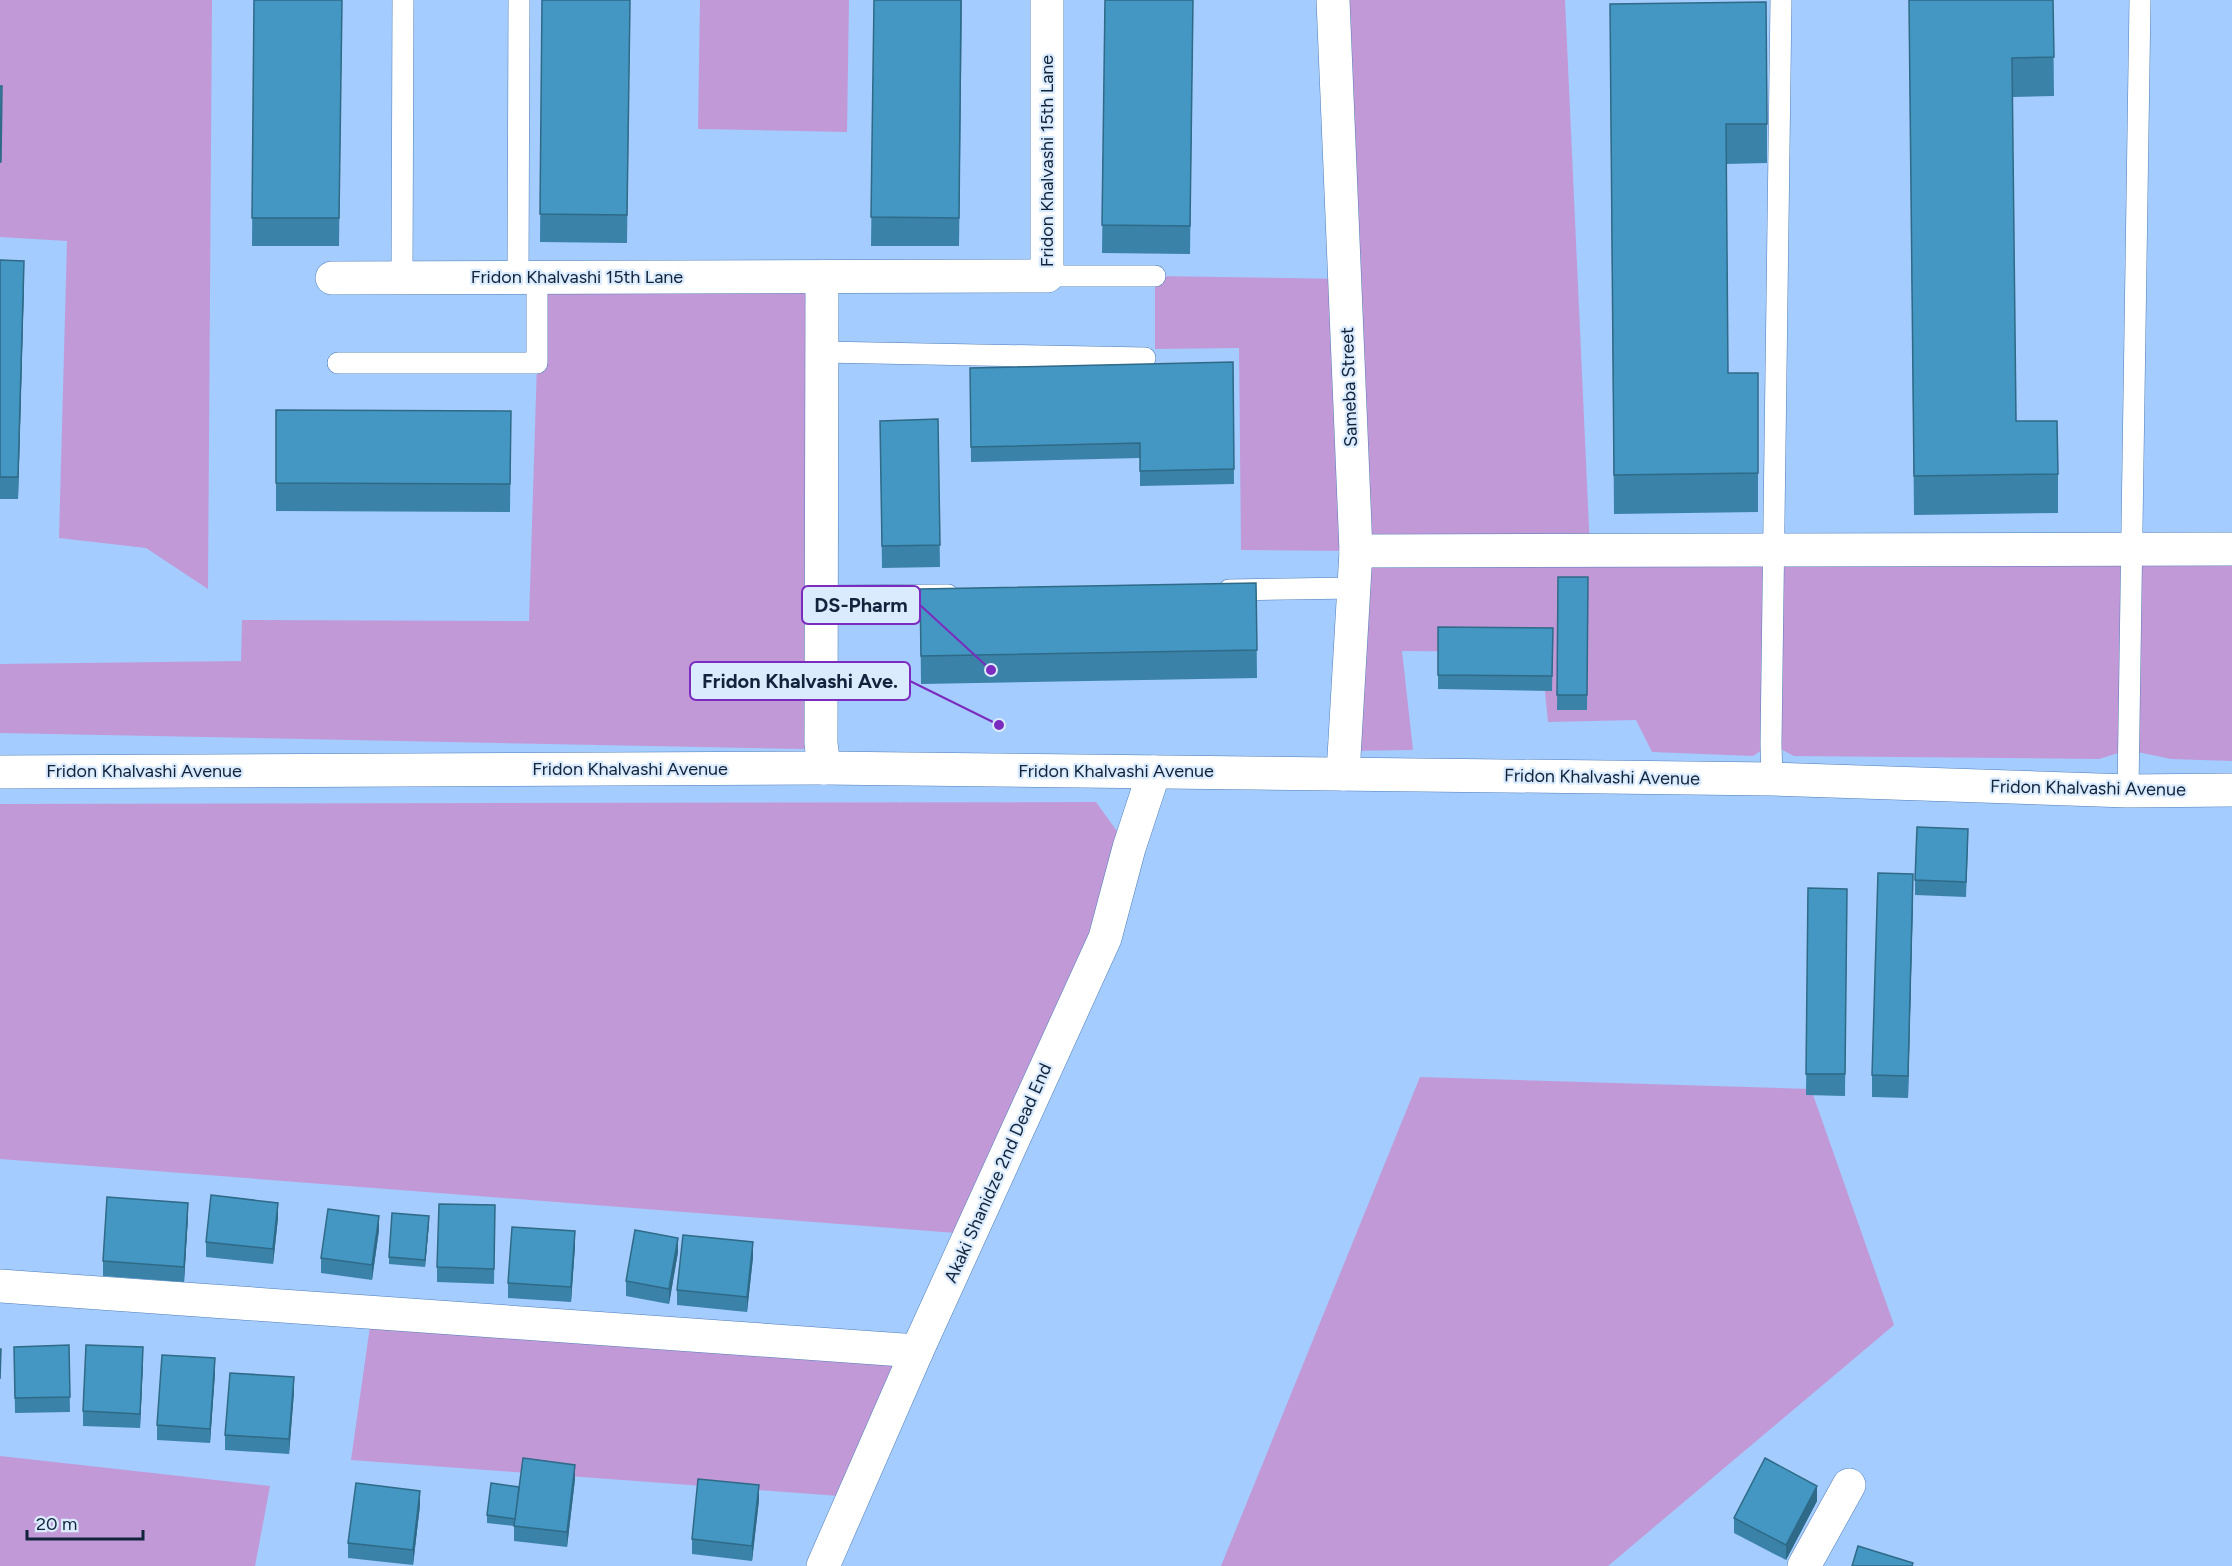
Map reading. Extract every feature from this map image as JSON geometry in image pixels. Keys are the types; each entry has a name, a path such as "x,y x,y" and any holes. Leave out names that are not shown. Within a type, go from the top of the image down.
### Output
{"street":[{"name":"Fridon Khalvashi 15th Lane","path":"332,278 1047,276 1047,0"},
{"name":"Sameba Street","path":"1333,0 1356,551 1343,774"},
{"path":"822,276 821,743 824,768"},
{"path":"1356,551 2232,549"},
{"name":"Fridon Khalvashi Avenue","path":"0,772 824,768 1772,779 2128,791 2232,790"},
{"name":"Akaki Shanidze 2nd Dead End","path":"823,1566 917,1351 1105,938 1129,848 1154,772"},
{"path":"0,1286 917,1351"},
{"path":"1804,1566 1849,1485"}],"lane":[{"path":"402,278 403,0"},
{"path":"338,363 537,363 527,277 519,0"},
{"path":"1772,779 1781,0"},
{"path":"2128,791 2140,0"},
{"path":"1047,276 1155,276"},
{"path":"822,352 1145,358"},
{"path":"1212,591 1354,588"},
{"path":"821,596 963,594"}],"shaded area":[{"path":"0,0 212,0 208,589 146,548 59,538 67,241 0,237"},
{"path":"700,0 849,0 847,132 698,129"},
{"path":"1333,0 1565,0 1590,550 2232,549 2232,761 2171,759 2128,750 2099,759 1794,756 1771,744 1753,756 1652,752 1636,720 1548,722 1541,652 1402,651 1413,750 1345,751 1356,551 1241,550 1239,348 1155,349 1155,276 1345,279"},
{"path":"537,277 822,277 821,743 802,749 0,733 0,664 241,661 242,620 529,621 537,363"},
{"path":"1096,802 1129,848 969,1234 0,1159 0,804"},
{"path":"1420,1077 1811,1089 1894,1325 1608,1566 1221,1566"},
{"path":"372,1312 917,1351 852,1497 351,1460"},
{"path":"0,1456 270,1486 255,1566 0,1566"}],"building":[{"path":"254,0 342,0 339,218 252,218"},
{"path":"542,0 630,0 627,215 540,214"},
{"path":"874,0 961,0 959,218 871,217"},
{"path":"1105,0 1193,0 1190,226 1102,225"},
{"path":"1909,0 2053,0 2054,57 2012,58 2016,421 2057,421 2058,474 1914,476"},
{"path":"1766,2 1767,124 1726,124 1728,373 1758,373 1758,473 1614,475 1610,4"},
{"path":"0,86 2,86 1,162 0,162"},
{"path":"0,260 24,261 18,477 0,477"},
{"path":"1233,362 1234,469 1140,471 1140,443 971,447 970,368"},
{"path":"276,410 511,411 510,484 276,483"},
{"path":"938,419 940,545 882,546 880,421"},
{"path":"1558,577 1588,577 1587,695 1557,695"},
{"path":"1256,583 1257,650 921,656 920,589"},
{"path":"1438,627 1553,628 1552,676 1438,675"},
{"path":"1917,827 1968,829 1966,882 1915,880"},
{"path":"1878,873 1913,874 1908,1076 1872,1075"},
{"path":"1808,888 1847,889 1845,1074 1806,1074"},
{"path":"211,1195 278,1203 273,1249 206,1242"},
{"path":"107,1197 188,1203 184,1267 103,1261"},
{"path":"439,1204 495,1205 494,1269 437,1267"},
{"path":"328,1209 379,1216 372,1265 321,1258"},
{"path":"392,1213 429,1216 425,1260 389,1257"},
{"path":"512,1227 575,1231 571,1287 508,1283"},
{"path":"635,1230 678,1238 669,1289 626,1281"},
{"path":"683,1235 753,1242 747,1297 677,1290"},
{"path":"69,1345 70,1397 15,1398 14,1347"},
{"path":"86,1345 143,1347 140,1414 83,1411"},
{"path":"162,1355 215,1358 210,1429 157,1425"},
{"path":"230,1373 294,1377 289,1439 225,1435"},
{"path":"523,1458 575,1465 567,1532 514,1526"},
{"path":"1765,1458 1817,1486 1786,1545 1734,1518"},
{"path":"698,1479 759,1485 752,1546 692,1539"},
{"path":"356,1483 420,1491 413,1550 348,1543"},
{"path":"491,1483 519,1487 515,1519 487,1515"},
{"path":"1858,1546 1913,1563 1912,1566 1852,1566"}],"place":[{"name":"DS-Pharm","path":"991,670"},
{"name":"Fridon Khalvashi Ave.","path":"999,725"}]}
